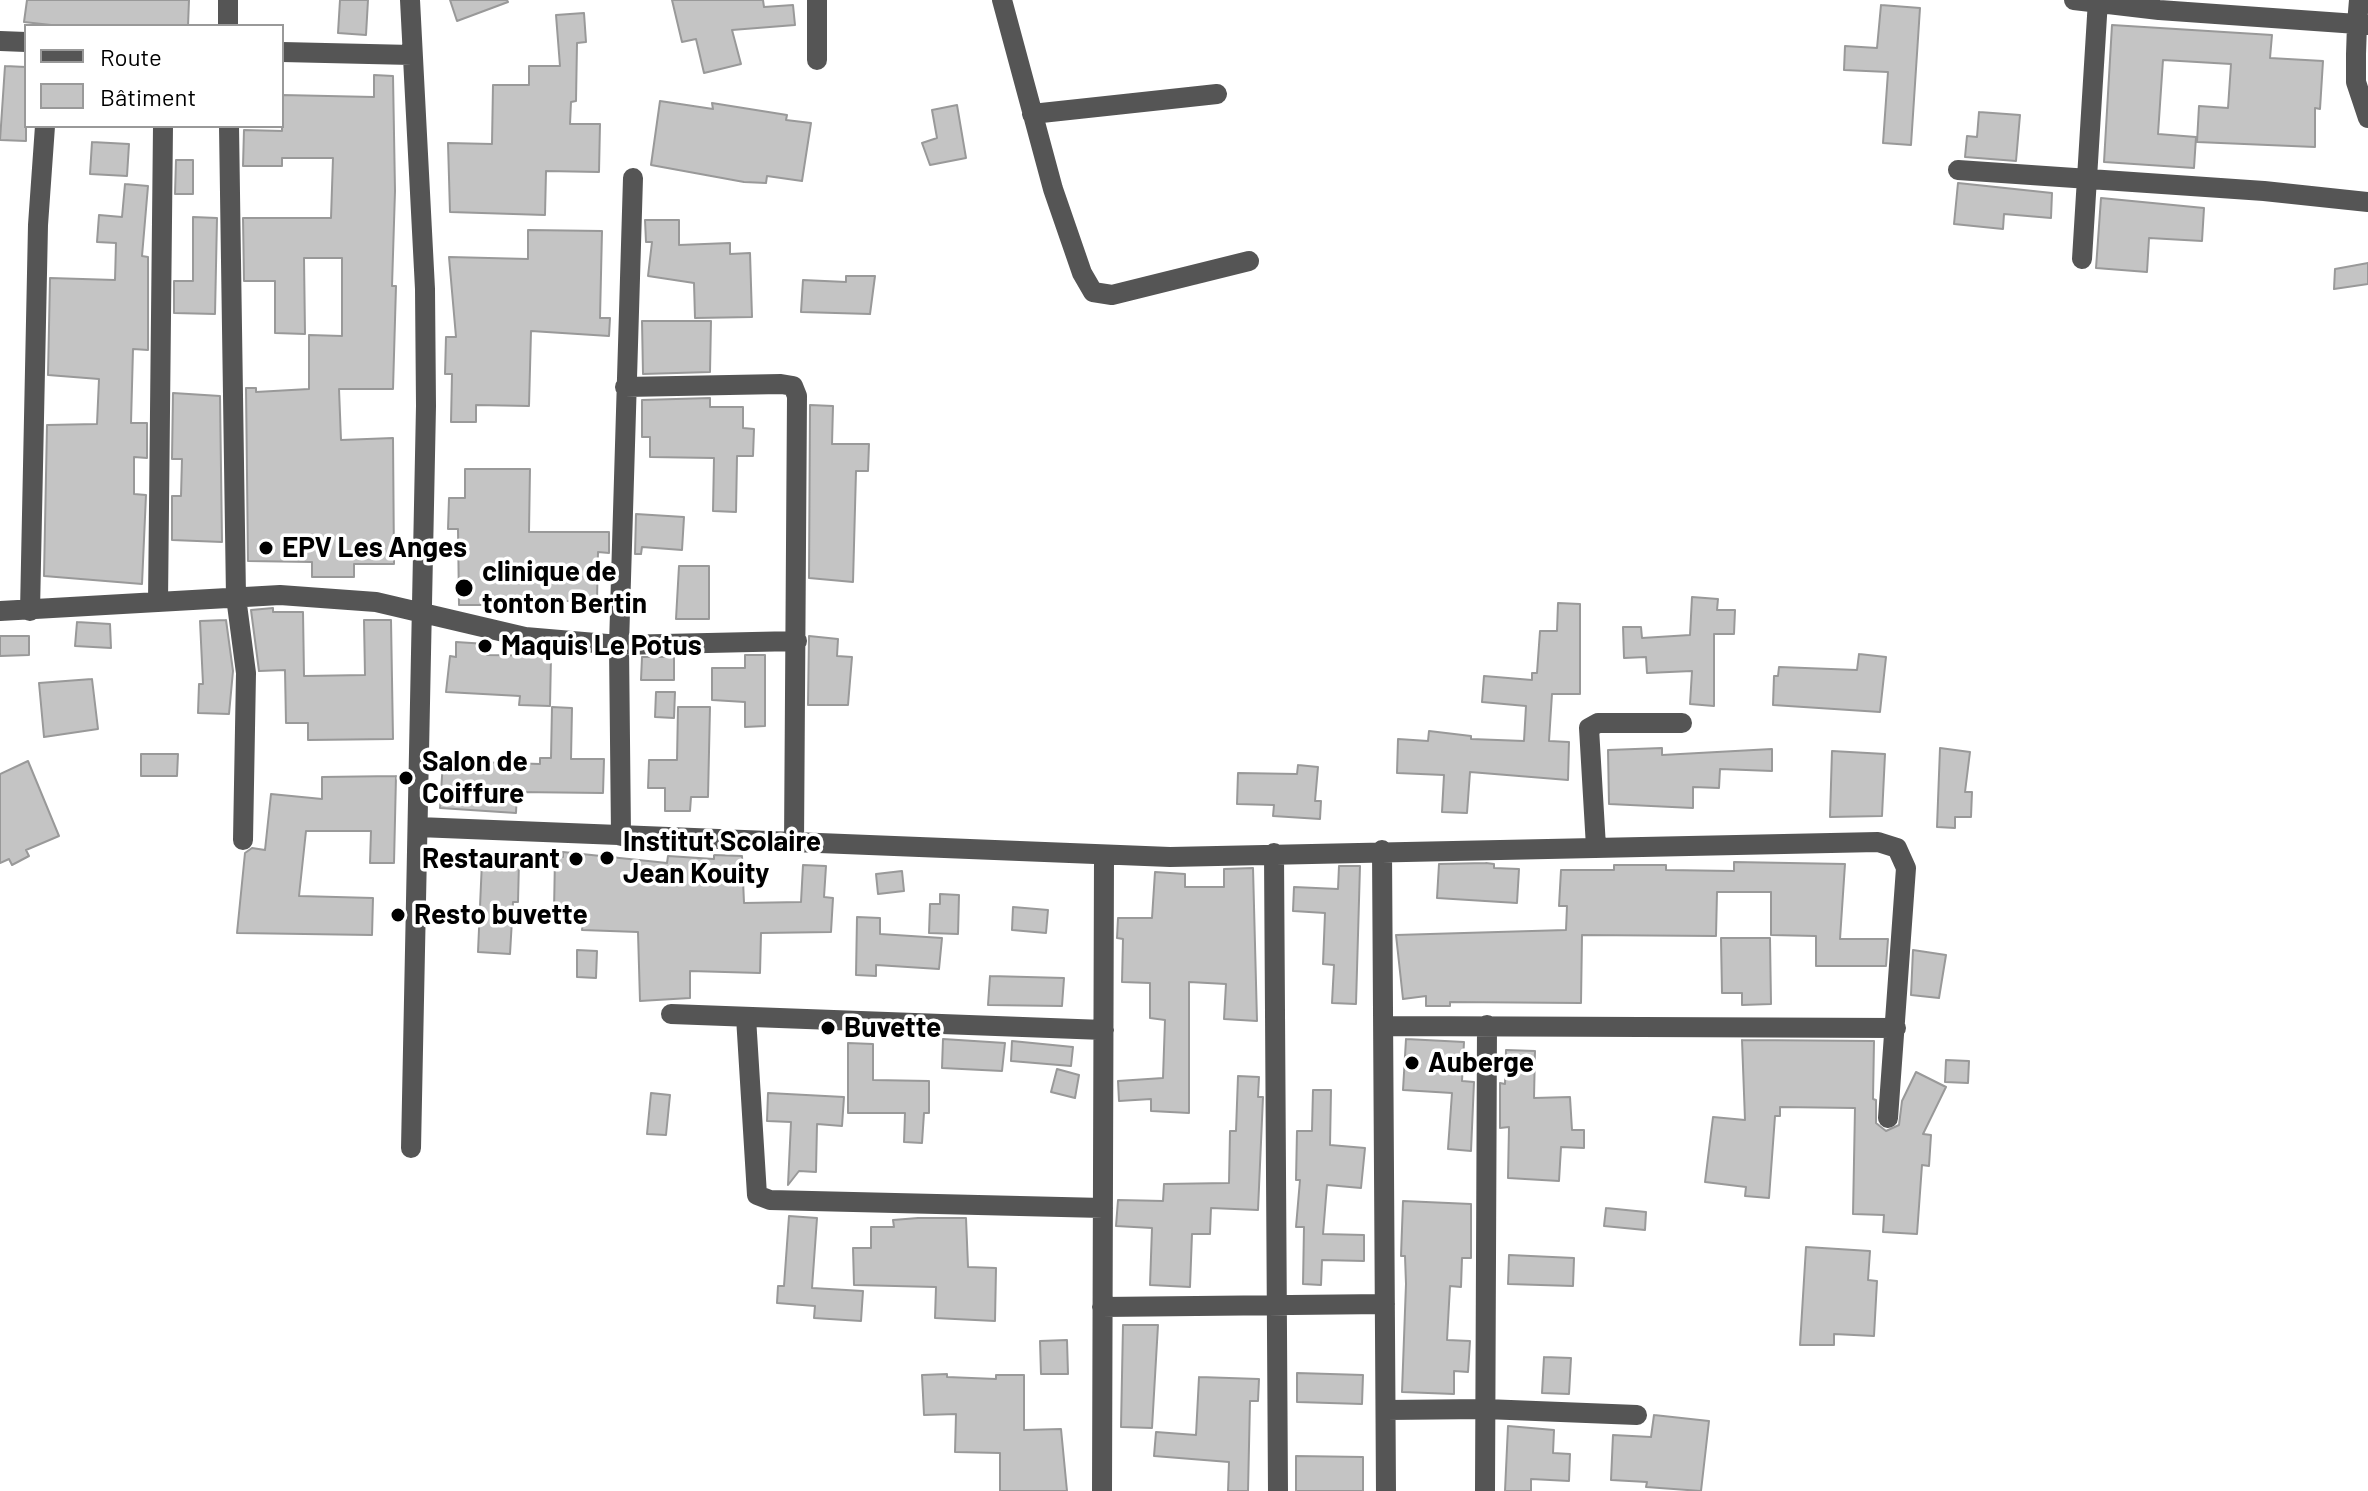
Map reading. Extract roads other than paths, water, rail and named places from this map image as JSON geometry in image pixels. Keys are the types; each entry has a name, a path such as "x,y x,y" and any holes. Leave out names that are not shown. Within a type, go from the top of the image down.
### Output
{"street":[{"path":"228,0 228,24"},
{"path":"410,0 426,348 411,1148"},
{"path":"817,0 817,60"},
{"path":"1002,0 1032,114 1082,273 1093,292 1112,295 1249,261"},
{"path":"2074,0 2363,24"},
{"path":"2359,0 2363,24 2356,82 2368,118"},
{"path":"2082,259 2098,2"},
{"path":"0,41 24,42"},
{"path":"284,52 412,55"},
{"path":"1032,114 1217,94"},
{"path":"30,611 38,225 45,128"},
{"path":"158,602 163,128"},
{"path":"229,128 236,597 246,673 243,840"},
{"path":"1958,170 2264,191 2368,202"},
{"path":"621,836 619,645 633,178"},
{"path":"625,387 793,386 797,396 794,843"},
{"path":"0,611 280,595 335,598 422,611 525,637 619,645 797,641"},
{"path":"1596,847 1589,728 1598,723 1682,723"},
{"path":"418,827 1104,856 1878,842 1897,848 1906,868 1888,1118"},
{"path":"1382,850 1386,1026 1386,1491"},
{"path":"1274,853 1278,1491"},
{"path":"1102,1491 1104,856"},
{"path":"671,1014 1104,1030"},
{"path":"746,1017 757,1195 770,1200 1103,1208"},
{"path":"1485,1491 1487,1025"},
{"path":"1386,1026 1896,1028"},
{"path":"1102,1307 1385,1304"},
{"path":"1386,1410 1485,1409 1637,1415"}],"place":[{"name":"EPV Les Anges","path":"266,548"},
{"name":"clinique de tonton Bertin","path":"464,588"},
{"name":"Maquis Le Potus","path":"485,646"},
{"name":"Salon de Coiffure","path":"406,778"},
{"name":"Institut Scolaire Jean Kouity","path":"607,858"},
{"name":"Restaurant","path":"576,859"},
{"name":"Resto buvette","path":"398,915"},
{"name":"Buvette","path":"828,1028"},
{"name":"Auberge","path":"1412,1063"}]}
